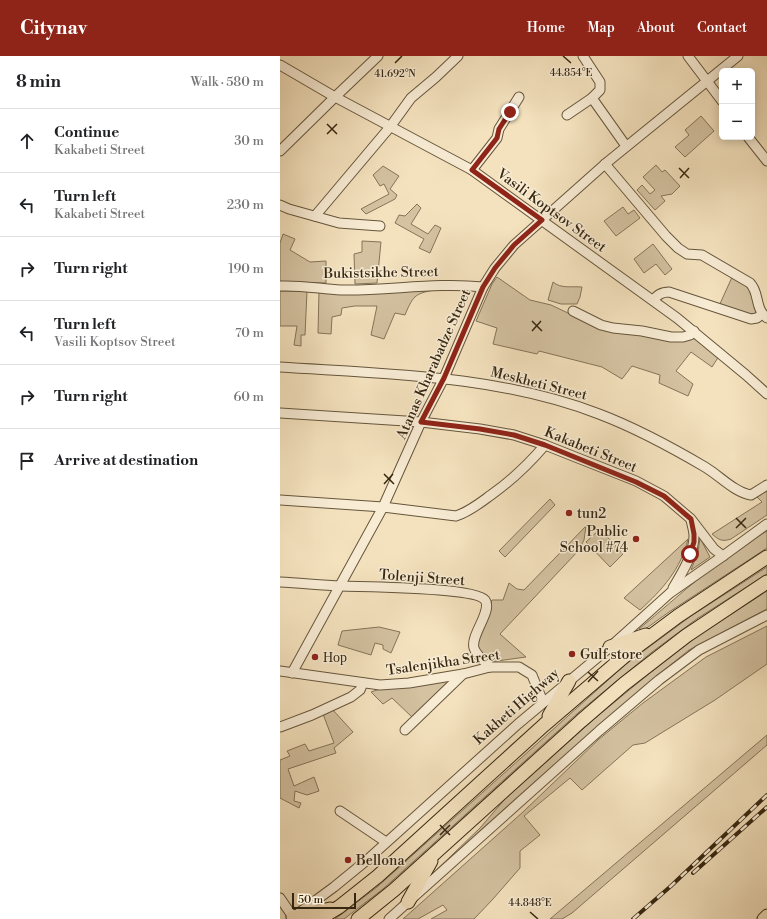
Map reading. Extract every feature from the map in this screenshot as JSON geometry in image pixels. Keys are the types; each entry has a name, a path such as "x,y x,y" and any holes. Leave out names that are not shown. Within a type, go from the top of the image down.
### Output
{"highway":[{"path":"319,919 339,907 378,876 606,670 655,632 767,557"},
{"path":"358,919 394,890 581,721 641,670 686,636 767,582"},
{"path":"610,647 655,632"},
{"path":"544,725 569,681"},
{"path":"408,902 436,851"},
{"path":"292,918 339,907"}],"main road":[{"path":"763,919 767,915"}],"street":[{"path":"280,151 378,56"},
{"path":"315,216 390,127 412,98 458,56"},
{"path":"567,115 592,98 600,90 600,82 583,56"},
{"path":"688,56 719,97"},
{"name":"Atanas Kharabadze Street","path":"292,673 383,506 421,422 444,378 483,287 495,268 514,245 605,164 738,56"},
{"name":"Vasili Koptsov Street","path":"280,65 334,97 472,170 694,331 767,394"},
{"path":"472,170 497,138 499,129 519,97"},
{"path":"592,98 626,146"},
{"path":"750,140 767,161"},
{"path":"605,164 678,248 687,254 702,255 750,283 753,286 759,308 764,316 751,319 669,292 659,294 653,300"},
{"path":"280,205 339,223 380,226"},
{"name":"Bukistsikhe Street","path":"280,286 341,290 434,285 483,287"},
{"path":"573,311 601,325 613,328 642,331 671,338 683,338 690,335 694,331"},
{"name":"Meskheti Street","path":"280,367 444,378 500,386 534,394 612,419 706,468 744,493 751,495 767,485"},
{"name":"Kakabeti Street","path":"280,413 421,422 496,431 545,445 636,482 664,496 691,519 714,549 723,556"},
{"path":"280,500 383,506 456,516 464,514 478,505 513,479 545,445"},
{"path":"670,593 681,576 694,542 691,519"},
{"name":"Kakheti Highway","path":"292,918 348,875 543,702 610,647 670,593 767,524"},
{"name":"Tolenji Street","path":"280,582 436,590 462,592 482,597 487,606 474,640 474,648 490,667"},
{"path":"388,919 599,731 659,680 699,650 767,615"},
{"name":"Tsalenjikha Street","path":"280,671 380,685 409,683 464,674 490,667 519,667 532,675 543,702"},
{"path":"405,730 464,674"},
{"path":"280,727 351,697 360,690 363,683"},
{"path":"340,811 386,842"},
{"path":"280,898 292,918"}],"shaded area":[{"path":"701,116 714,131 685,157 675,147 689,135 685,130"},
{"path":"656,165 662,172 665,170 680,186 672,194 661,196 665,201 655,210 637,190 642,185 650,194 655,190 643,177"},
{"path":"383,166 399,176 390,189 397,195 395,199 366,214 361,209 389,194 384,184 380,186 373,175"},
{"path":"417,204 421,208 411,224 428,234 435,225 441,228 430,253 419,248 424,239 395,223 399,215 405,216"},
{"path":"623,207 628,214 634,210 640,218 616,236 604,221"},
{"path":"283,234 295,239 290,250 310,262 326,261 326,283 280,282 280,243"},
{"path":"362,241 381,242 377,283 355,284 354,254 362,252"},
{"path":"653,244 672,269 665,275 656,264 644,273 634,259"},
{"path":"733,275 751,286 758,311 753,316 719,306"},
{"path":"497,277 530,300 551,305 606,331 699,339 719,356 712,367 691,352 676,371 693,384 688,396 659,383 660,375 632,366 622,379 602,367 539,351 537,354 493,344 497,328 476,321 492,284"},
{"path":"553,282 560,286 582,287 577,304 561,304 548,300"},
{"path":"438,289 425,292 414,298 405,315 395,313 384,339 371,335 377,306 355,306 342,308 341,315 332,317 331,334 318,333 319,290"},
{"path":"280,291 307,291 305,335 301,335 301,346 294,345 297,326 280,326"},
{"path":"767,491 767,515 731,539 721,540 712,534 762,502 757,497"},
{"path":"550,499 555,505 505,557 499,551"},
{"path":"586,526 584,540 579,550 500,634 526,657 490,662 479,650 478,641 492,600 503,600 509,583 517,589 524,590"},
{"path":"600,529 623,554 610,567 586,542"},
{"path":"767,531 767,548 644,630 639,629 717,564 733,552"},
{"path":"700,538 710,557 691,570 698,552"},
{"path":"688,539 681,560 670,578 656,595 640,610 624,598"},
{"path":"767,567 767,574 698,618 652,652 579,712 383,889 344,919 335,919 377,887 626,664 691,616"},
{"path":"767,591 767,609 689,650 642,688 425,881 480,828 505,799 595,718 699,635"},
{"path":"767,626 767,664 715,700 645,743 633,745 582,790 570,778 524,816 540,835 520,851 520,868 474,919 431,919 447,910 443,905 418,919 403,919 523,812 598,740 643,703 706,657"},
{"path":"379,627 400,632 391,653 383,649 383,645 375,643 371,655 338,645 342,631"},
{"path":"450,681 413,718 392,698 383,704 371,692 383,688"},
{"path":"332,709 353,732 334,748 336,753 288,769 294,786 314,777 319,791 307,795 295,791 294,801 301,803 299,808 280,798 280,760 290,756 287,751 305,744 309,751 334,743 323,714"},
{"path":"767,735 767,745 572,913 562,919 550,919"}],"railway":[{"path":"633,919 671,886 767,795"},
{"path":"693,873 767,807"}],"place":[{"name":"tun2","path":"569,513"},
{"name":"Public School #74","path":"636,539"},
{"name":"Gulf store","path":"572,654"},
{"name":"Нор","path":"315,657"},
{"name":"Bellona","path":"348,860"}],"route":[{"path":"510,112 499,129 497,138 472,170 542,220 514,245 495,268 483,287 444,378 421,422 496,431 514,435 545,445 636,482 664,496 691,519 694,542 690,554"}]}
